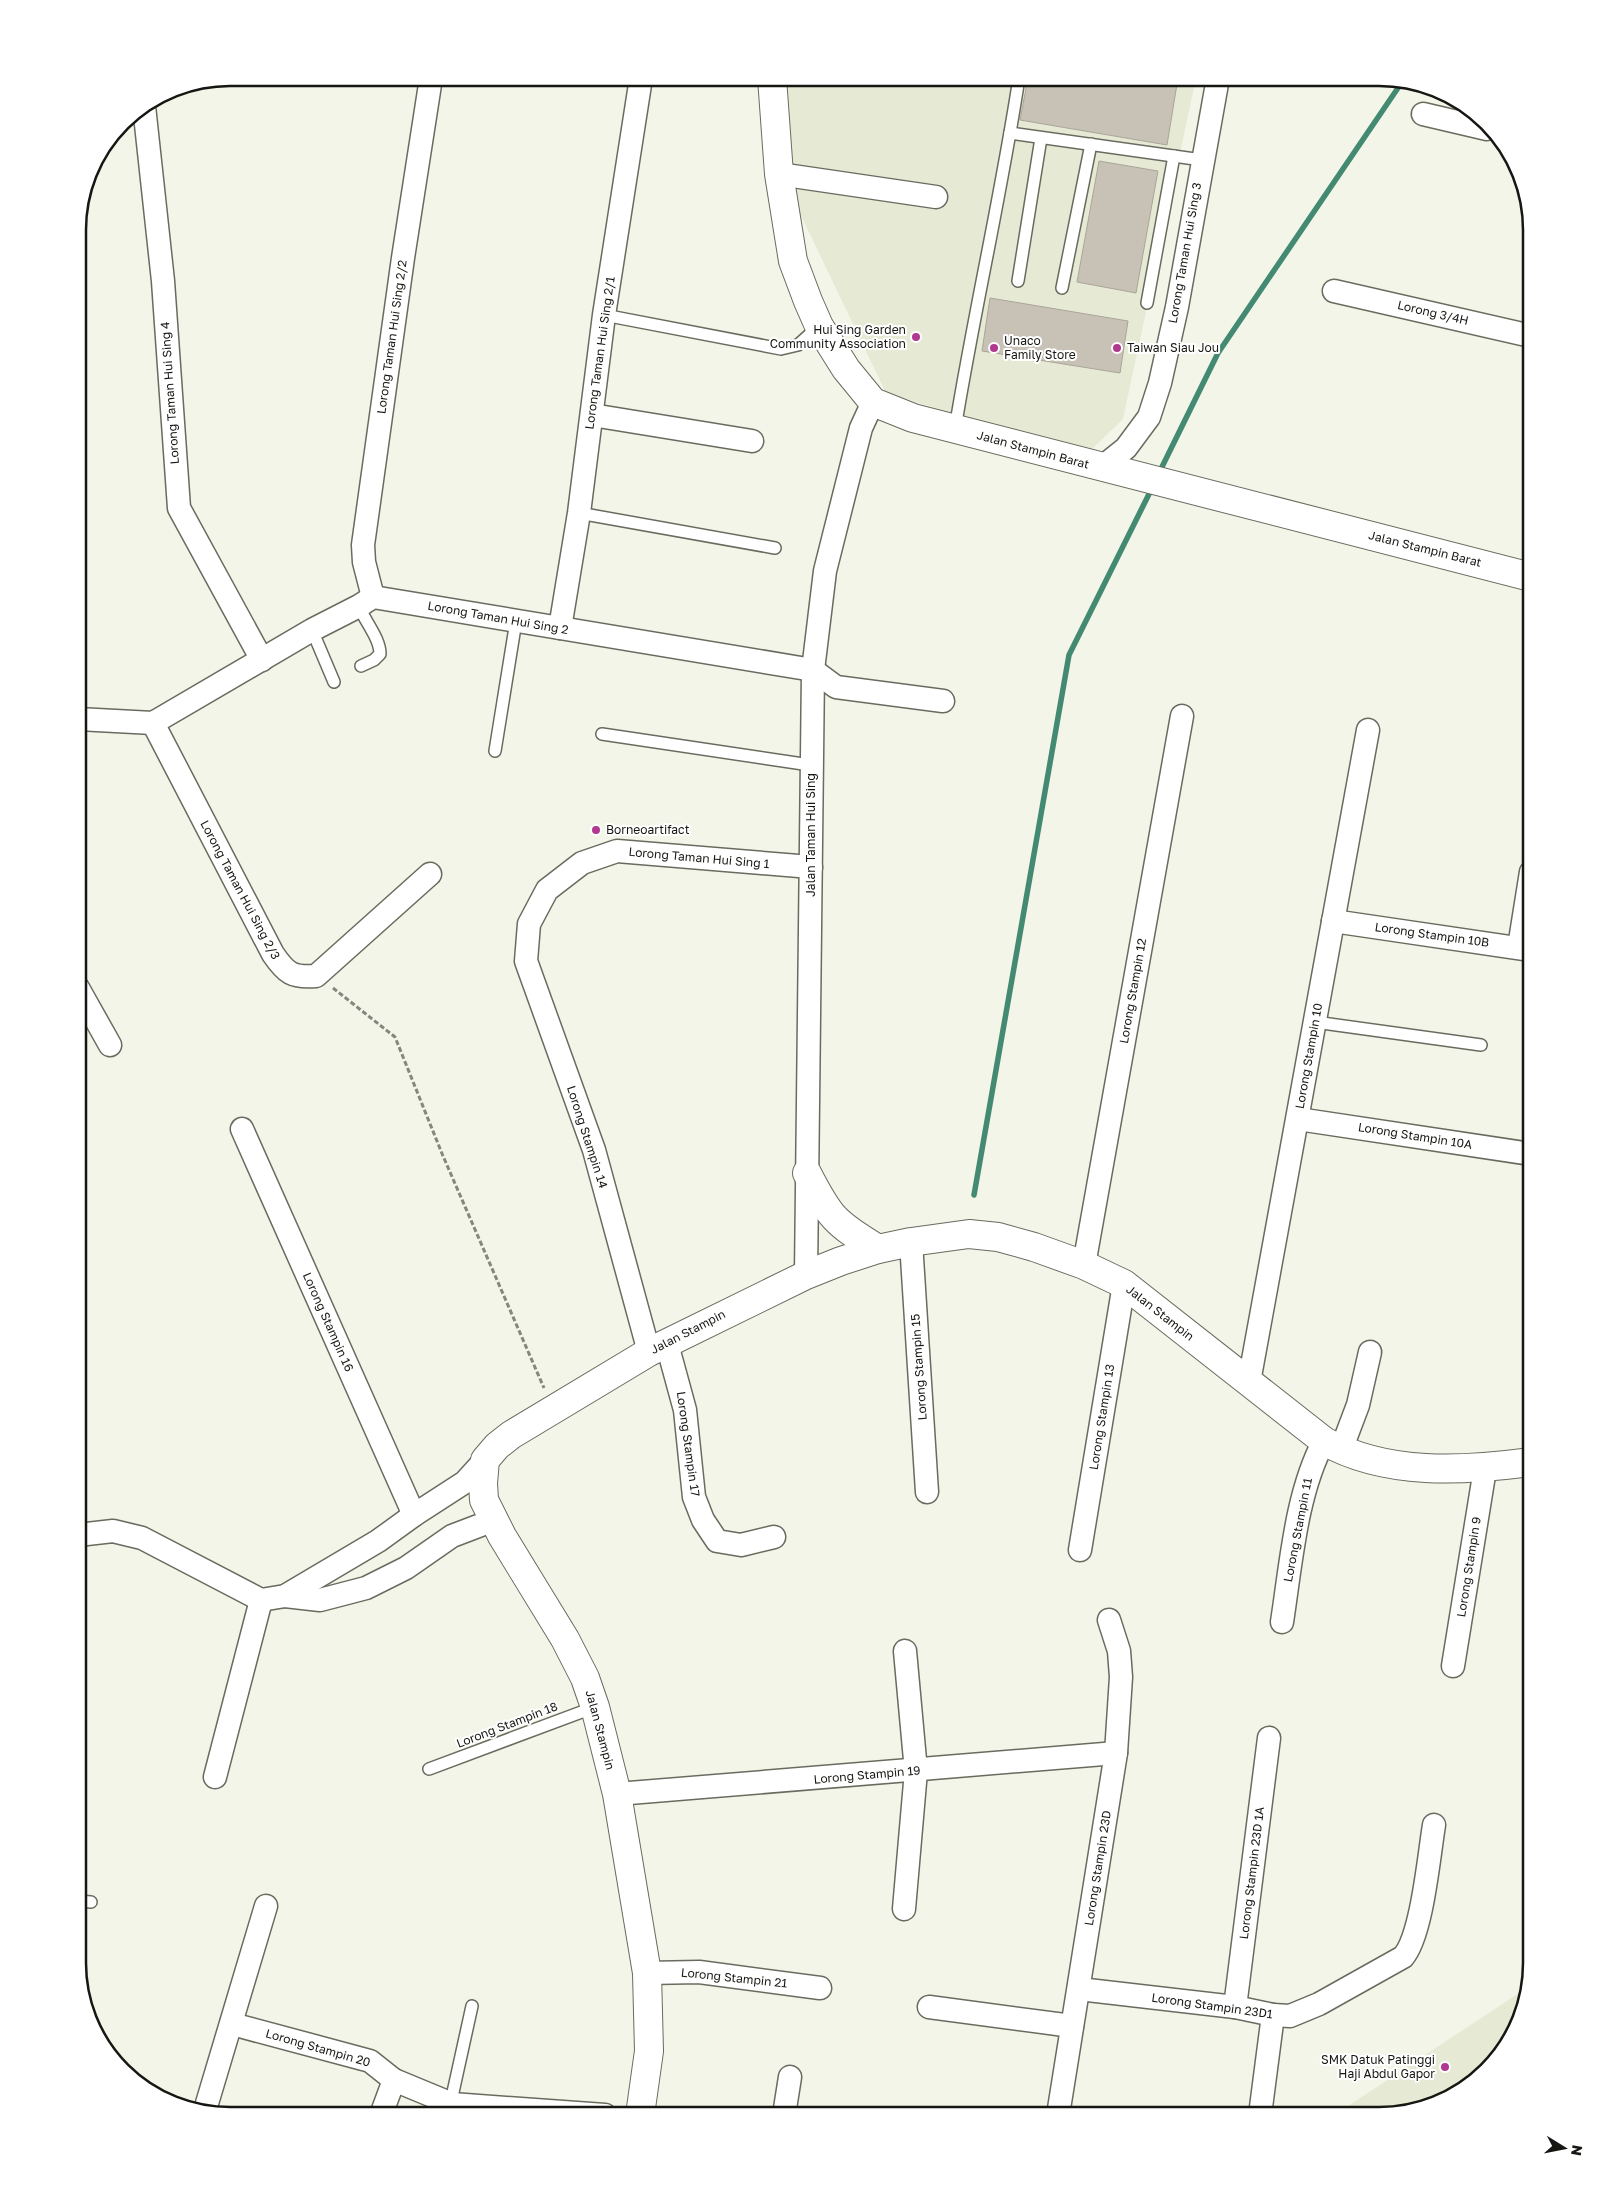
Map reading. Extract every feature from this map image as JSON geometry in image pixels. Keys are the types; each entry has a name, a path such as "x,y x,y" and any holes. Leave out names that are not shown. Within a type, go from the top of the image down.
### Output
{"street":[{"name":"Lorong Taman Hui Sing 2/2","path":"366,601 363,544 403,258 430,86"},
{"name":"Lorong Taman Hui Sing 2/1","path":"560,628 592,415 604,315 640,86"},
{"name":"Jalan Stampin Barat","path":"773,86 778,174 793,261 820,326 846,368 873,402 913,418 1101,468 1523,574"},
{"name":"Lorong Taman Hui Sing 3","path":"1101,468 1126,448 1149,417 1157,392 1177,307 1216,87"},
{"name":"Lorong Taman Hui Sing 4","path":"145,114 163,281 179,508 262,660"},
{"path":"1423,114 1480,127"},
{"path":"778,174 936,197"},
{"name":"Lorong 3/4H","path":"1334,290 1523,334"},
{"name":"Jalan Taman Hui Sing","path":"806,1275 811,868 810,765 813,670 825,571 861,428 873,402"},
{"path":"592,415 752,441"},
{"name":"Lorong Taman Hui Sing 2","path":"366,601 516,621 813,670 836,687 943,701"},
{"path":"87,719 153,723 312,630 366,601"},
{"name":"Lorong Stampin 12","path":"1084,1265 1182,716"},
{"name":"Lorong Taman Hui Sing 2/3","path":"153,723 272,954 285,971 301,977 316,976"},
{"name":"Lorong Stampin 10","path":"1249,1382 1368,730"},
{"name":"Lorong Taman Hui Sing 1","path":"529,924 547,890 582,863 617,851 811,868"},
{"path":"316,976 430,874"},
{"name":"Lorong Stampin 10B","path":"1332,921 1523,949"},
{"name":"Lorong Stampin 14","path":"529,924 526,961 594,1150 658,1348"},
{"path":"87,1003 110,1045"},
{"name":"Lorong Stampin 10A","path":"1298,1119 1523,1153"},
{"name":"Lorong Stampin 16","path":"242,1129 414,1515"},
{"path":"807,1173 826,1210 843,1228 878,1249"},
{"name":"Jalan Stampin","path":"641,2106 649,2051 647,1973 617,1794 595,1706 585,1678 565,1639 484,1500 485,1460 511,1435 658,1348 806,1275 878,1249 911,1242 969,1234 998,1237 1084,1265 1124,1284 1332,1446 1384,1462 1435,1468 1485,1468 1523,1463"},
{"name":"Lorong Stampin 15","path":"911,1242 927,1492"},
{"name":"Lorong Stampin 13","path":"1080,1550 1124,1284"},
{"name":"Lorong Stampin 17","path":"658,1348 685,1410 694,1497 703,1520 717,1541 741,1545 774,1537"},
{"name":"Lorong Stampin 11","path":"1282,1622 1303,1500 1311,1471 1332,1446 1358,1404 1370,1352"},
{"path":"285,1596 363,1551 465,1482 485,1460"},
{"name":"Lorong Stampin 9","path":"1453,1666 1485,1468"},
{"path":"86,1536 113,1531 142,1538 261,1600 285,1596 320,1600 366,1588 406,1568 452,1536 494,1520"},
{"path":"215,1777 261,1600"},
{"name":"Lorong Stampin 23D","path":"1059,2107 1116,1753 1121,1677 1119,1651 1110,1620"},
{"path":"904,1651 916,1771 904,1909"},
{"name":"Lorong Stampin 23D 1A","path":"1234,2007 1269,1738"},
{"name":"Lorong Stampin 19","path":"617,1794 916,1771 1116,1753"},
{"name":"Lorong Stampin 23D1","path":"1079,1989 1234,2007 1273,2015 1290,2016 1319,2004 1402,1956 1409,1950 1416,1928 1434,1825"},
{"path":"206,2104 232,2024 266,1906"},
{"name":"Lorong Stampin 21","path":"647,1973 699,1972 820,1988"},
{"path":"930,2007 1072,2026"},
{"path":"1261,2107 1273,2015"},
{"name":"Lorong Stampin 20","path":"232,2024 370,2061 394,2080 443,2106"},
{"path":"785,2106 790,2077"},
{"path":"384,2106 394,2080"}],"lane":[{"path":"955,429 1018,87"},
{"path":"1010,133 1202,160"},
{"path":"1018,281 1041,138"},
{"path":"1062,288 1091,144"},
{"path":"1147,302 1174,156"},
{"path":"604,315 781,348 798,345 820,326"},
{"path":"578,513 775,548"},
{"path":"360,666 374,660 380,654 380,644 365,621 366,601"},
{"path":"495,751 516,621"},
{"path":"312,630 334,682"},
{"path":"602,734 810,765"},
{"path":"1315,1022 1481,1045"},
{"name":"Lorong Stampin 18","path":"429,1770 595,1706"},
{"path":"86,1902 91,1902"},
{"path":"451,2106 472,2006"}],"path":[{"path":"316,976 395,1037 443,1156 514,1316 553,1410"}],"shaded area":[{"path":"786,86 1194,87 1123,419 1087,454 886,393 795,203"},
{"name":"SMK Datuk Patinggi Haji Abdul Gapor","path":"1520,1993 1512,2018 1504,2035 1493,2051 1481,2065 1451,2088 1434,2096 1398,2106 1347,2107"}],"building":[{"path":"1026,87 1177,87 1167,145 1020,120"},
{"path":"1099,161 1158,171 1136,293 1077,282"},
{"path":"990,298 1128,321 1120,373 982,351"}],"waterway":[{"path":"1159,473 1218,353 1398,88"},
{"path":"974,1195 1069,655 1152,488"}],"place":[{"name":"Hui Sing Garden Community Association","path":"916,337"},
{"name":"Unaco Family Store","path":"994,348"},
{"name":"Taiwan Siau Jou","path":"1117,348"},
{"name":"Borneoartifact","path":"596,830"},
{"name":"SMK Datuk Patinggi Haji Abdul Gapor","path":"1445,2067"}]}
